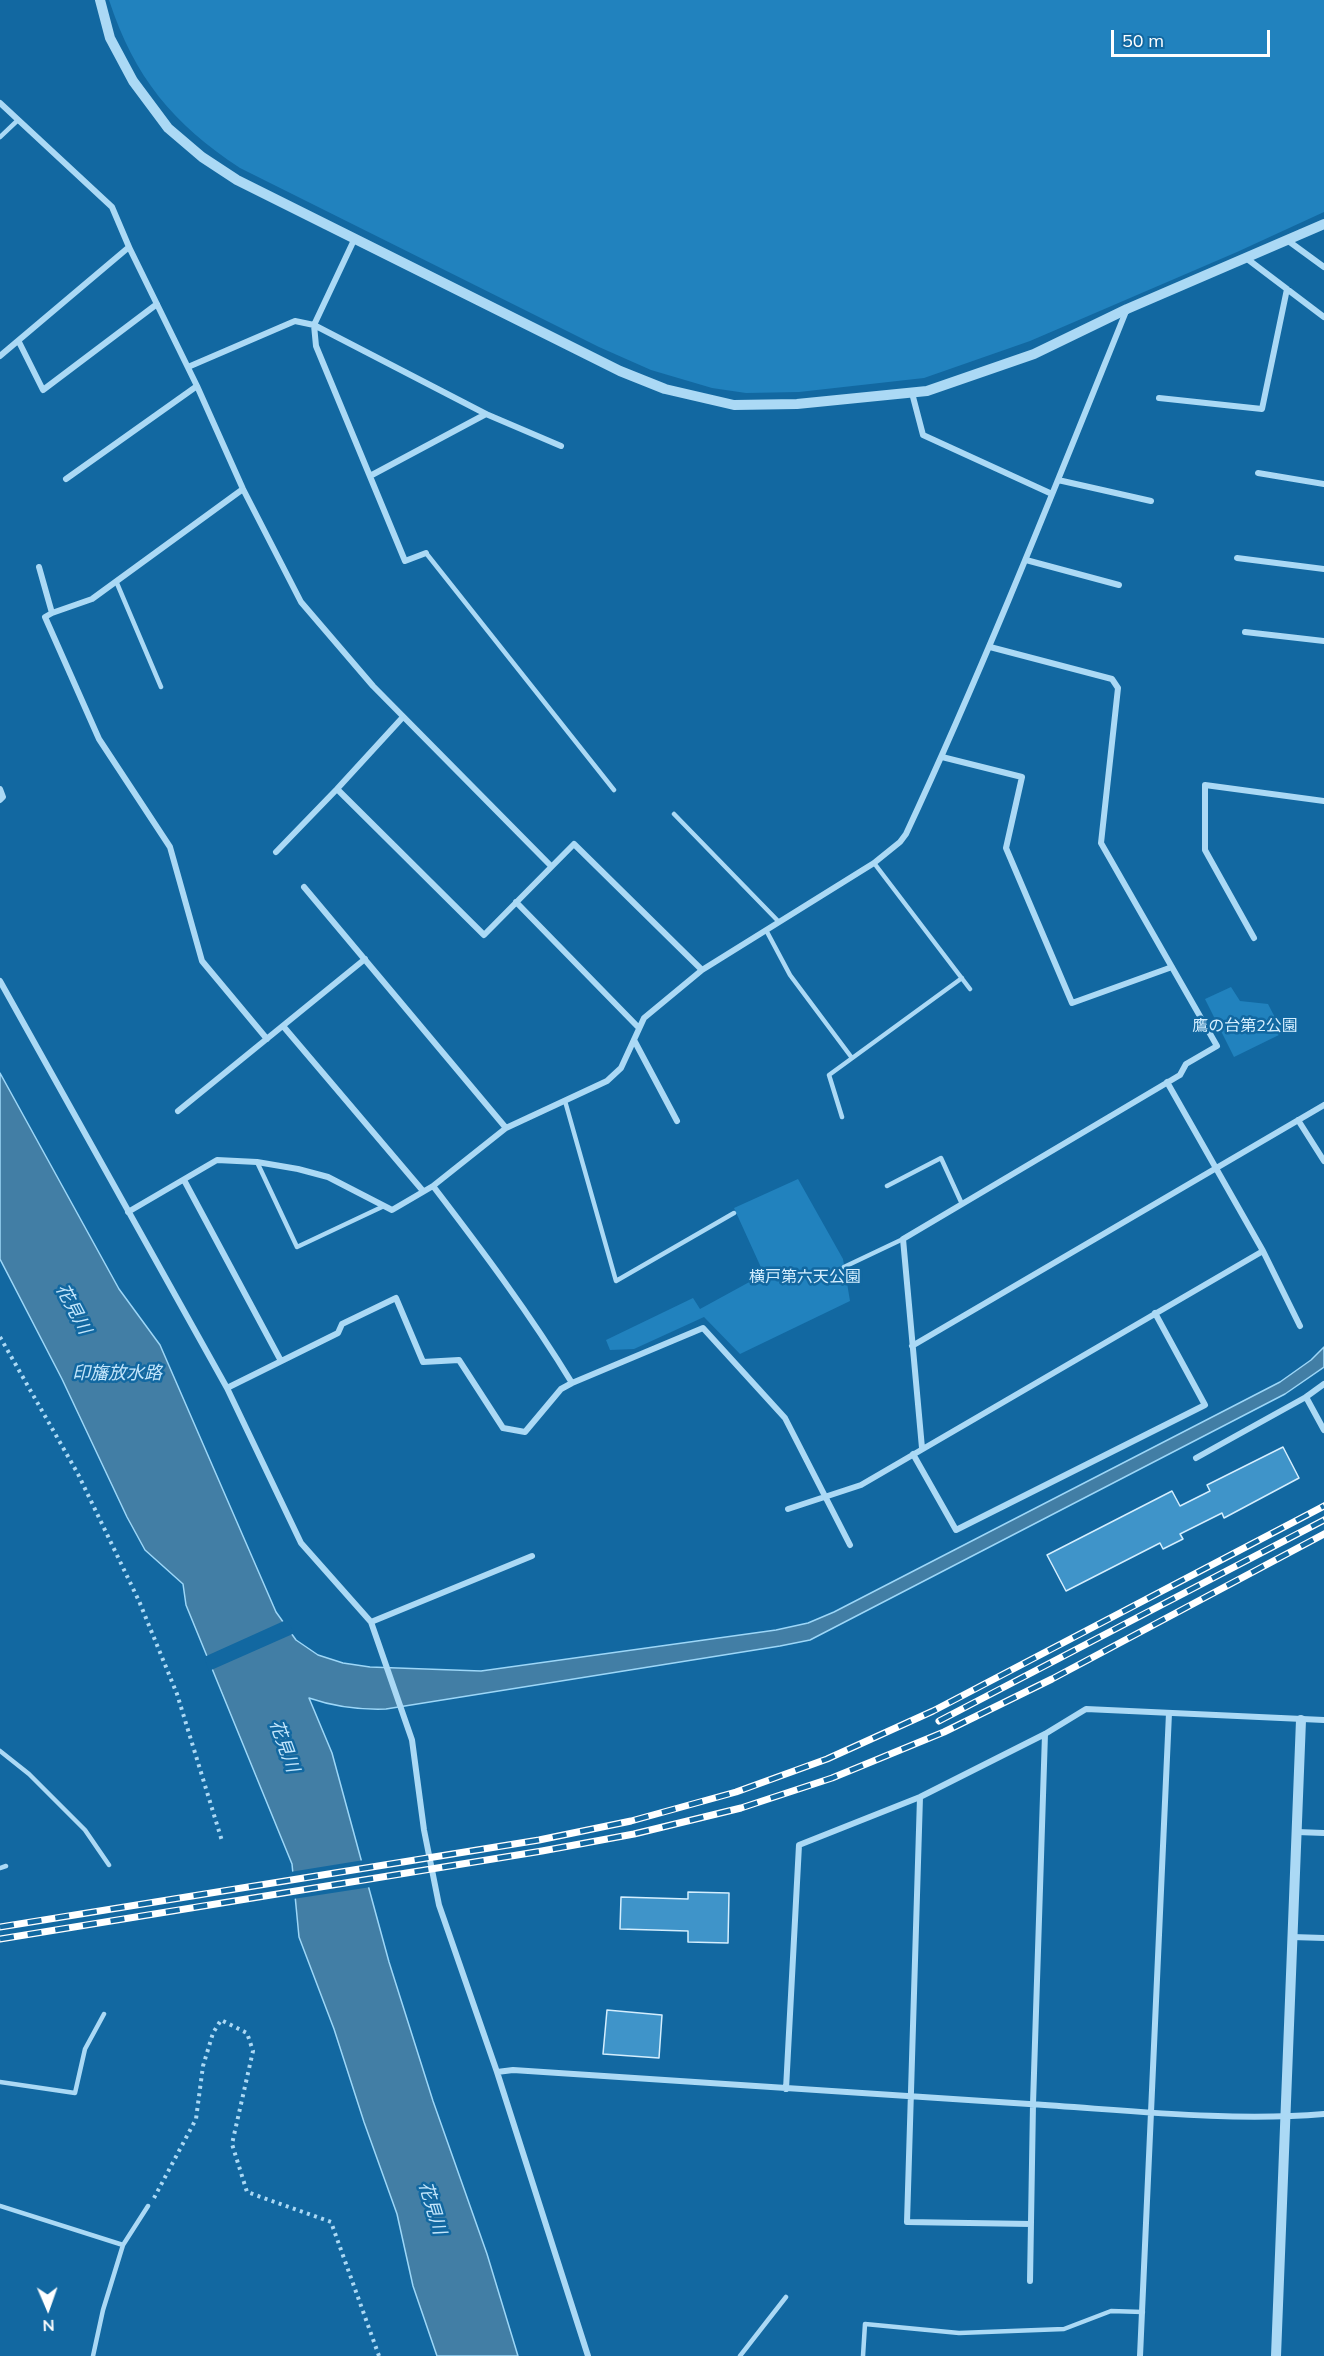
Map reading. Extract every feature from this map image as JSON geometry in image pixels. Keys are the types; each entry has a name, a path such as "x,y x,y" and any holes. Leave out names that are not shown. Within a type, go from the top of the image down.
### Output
{"street":[{"path":"100,0 110,38 119,55 133,81 168,128 202,157 237,180 620,371 675,391 734,405 797,404 927,391 1034,354 1127,309 1324,225"},
{"path":"0,103 112,207 243,489 301,602 373,686 551,866"},
{"path":"354,240 315,325 315,346 405,561 426,553"},
{"path":"1287,240 1324,267"},
{"path":"0,356 129,247"},
{"path":"1246,258 1324,317"},
{"path":"1159,399 1262,409 1287,289"},
{"path":"19,342 43,390 157,304"},
{"path":"128,1212 217,1160 257,1162 328,1177 392,1210 433,1186 506,1128 607,1081 621,1068 644,1018 702,970 874,863 900,842 942,758 990,647 1127,309"},
{"path":"188,367 295,321 315,325 486,414 561,446"},
{"path":"66,479 197,386"},
{"path":"912,393 922,435 1052,495"},
{"path":"370,476 486,414"},
{"path":"1258,473 1324,484"},
{"path":"1058,480 1151,501"},
{"path":"243,489 92,599 45,617 99,739 170,847 202,961 267,1039"},
{"path":"1237,558 1324,569"},
{"path":"1026,560 1119,585"},
{"path":"39,567 52,613"},
{"path":"1245,632 1324,641"},
{"path":"922,1448 903,1239 1180,1075 1186,1064 1217,1046 1101,843 1119,688 1112,679 990,647"},
{"path":"276,852 403,717"},
{"path":"942,758 1022,777 1006,848 1072,1003 1172,967"},
{"path":"1254,938 1205,850 1205,785 1324,801"},
{"path":"0,789 3,796 0,800"},
{"path":"337,789 484,935 574,844 702,970"},
{"path":"304,888 506,1128"},
{"path":"516,902 639,1029"},
{"path":"178,1111 365,959"},
{"path":"0,981 227,1388 301,1543 371,1623 412,1740 424,1830 440,1905 497,2072 588,2356"},
{"path":"283,1026 423,1191"},
{"path":"634,1040 677,1120"},
{"path":"1167,1082 1263,1251 1300,1326"},
{"path":"912,1346 1324,1105"},
{"path":"1298,1120 1324,1161"},
{"path":"184,1180 281,1360"},
{"path":"433,1186 490,1259 572,1383"},
{"path":"788,1509 861,1485 1263,1251"},
{"path":"227,1388 338,1334 342,1324 396,1298 423,1362 459,1360 503,1428 525,1432 561,1389 703,1328 784,1418 850,1545"},
{"path":"913,1454 956,1530 1205,1405 1155,1313"},
{"path":"1196,1458 1306,1397 1324,1384"},
{"path":"1306,1397 1324,1430"},
{"path":"371,1623 532,1556"},
{"path":"786,2089 799,1845 920,1797 1045,1734 1086,1709 1324,1720"},
{"path":"1140,2356 1169,1713"},
{"path":"1276,2356 1301,1720"},
{"path":"1030,2281 1033,2104 1045,1734"},
{"path":"920,1797 908,2222 1031,2224"},
{"path":"1297,1832 1324,1833"},
{"path":"1292,1937 1324,1938"},
{"path":"497,2072 513,2070 1151,2111 1284,2117 1324,2114"}],"lane":[{"path":"0,137 18,120"},
{"path":"426,553 614,790"},
{"path":"116,581 161,687"},
{"path":"674,814 779,922"},
{"path":"874,863 970,989"},
{"path":"766,930 790,975 852,1058"},
{"path":"842,1117 829,1075 962,978"},
{"path":"565,1101 616,1281 734,1213"},
{"path":"887,1186 941,1158 962,1204"},
{"path":"257,1162 297,1247 384,1206"},
{"path":"844,1267 903,1239"},
{"path":"0,1751 29,1774 85,1830 109,1865"},
{"path":"0,2082 75,2093 85,2049 104,2014"},
{"path":"0,2206 123,2245"},
{"path":"93,2356 103,2310 123,2245 148,2206"},
{"path":"740,2356 786,2297"},
{"path":"863,2356 865,2324 959,2332 1064,2329 1111,2311 1143,2312"}],"path":[{"path":"0,1336 78,1474 139,1601 177,1694 222,1840"},
{"path":"148,2206 164,2182 196,2119 203,2066 213,2033 221,2020 247,2033 253,2052 232,2144 247,2192 331,2222 379,2356"}],"green space":[{"path":"109,0 1324,0 1324,212 1030,341 924,378 799,392 746,393 712,388 651,370 599,347 240,168 195,134 159,96 131,53"},
{"name":"鷹の台第2公園","path":"1231,987 1240,1001 1268,1004 1283,1033 1234,1057 1205,999"},
{"name":"横戸第六天公園","path":"798,1179 843,1259 850,1301 740,1354 704,1317 634,1349 610,1350 606,1340 693,1298 700,1309 764,1274 734,1208"}],"water":[{"name":"印旛放水路","path":"0,1073 119,1289 160,1345 276,1612 296,1640 318,1655 343,1663 370,1667 481,1671 776,1630 808,1623 834,1612 1280,1382 1311,1360 1324,1347 1324,1367 1285,1394 810,1640 386,1709 347,1707 309,1698 332,1753 389,1962 433,2101 487,2254 518,2356 437,2356 413,2286 397,2214 334,2029 299,1937 292,1864 186,1605 183,1584 145,1550 62,1379 0,1259"}],"pier":[{"path":"286,1620 295,1633 209,1671 204,1657"},
{"path":"364,1860 371,1887 293,1899 290,1872"}],"building":[{"path":"1283,1447 1299,1478 1224,1518 1222,1513 1180,1534 1183,1539 1163,1549 1160,1543 1066,1591 1047,1555 1172,1491 1180,1506 1210,1491 1207,1485"},
{"path":"688,1892 729,1893 728,1943 688,1942 688,1931 620,1929 621,1897 688,1899"},
{"path":"607,2010 662,2015 659,2058 603,2054"}],"railway":[{"path":"0,1927 539,1840 631,1821 736,1792 827,1759 933,1711 1324,1506"},
{"path":"939,1721 1324,1520"},
{"path":"0,1939 542,1851 634,1834 741,1808 832,1778 944,1732 1052,1679 1324,1534"}],"water label":[{"name":"花見川","path":"73,1309"},
{"name":"花見川","path":"284,1746"},
{"name":"花見川","path":"432,2208"}]}
